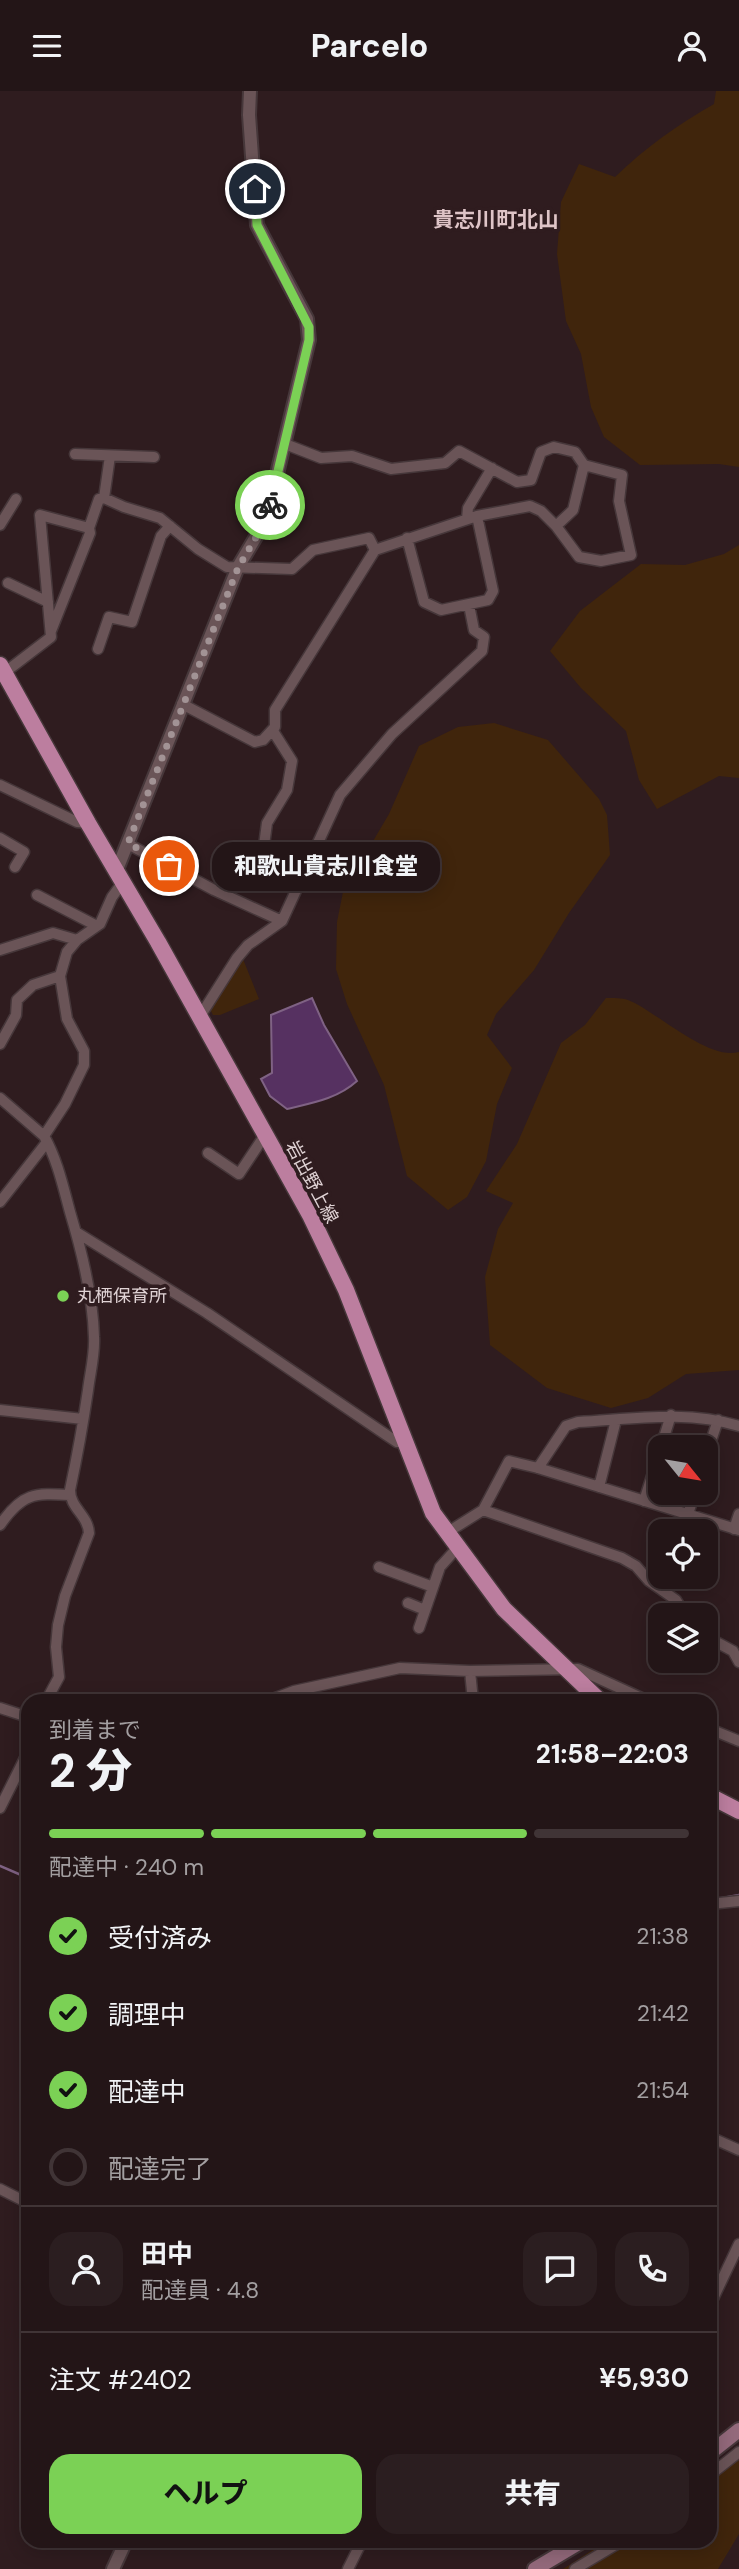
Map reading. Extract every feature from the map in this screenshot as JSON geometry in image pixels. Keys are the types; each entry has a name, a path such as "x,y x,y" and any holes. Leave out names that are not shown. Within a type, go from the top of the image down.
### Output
{"main road":[{"name":"岩出野上線","path":"2,669 310,1215 346,1290 433,1513 472,1568 512,1617 593,1694"},
{"path":"717,1800 739,1811"},
{"path":"717,2447 739,2430"},
{"path":"534,2569 570,2548"}],"street":[{"path":"0,1202 45,1139 84,1065 83,1051 67,1019 60,976 67,952 77,940 97,926 120,877 128,843 238,568 266,520 309,340 309,327 257,225 249,115 250,91"},
{"path":"183,704 255,742 262,740 273,731 275,710 374,550 407,538 472,517 530,506 541,511 556,526 579,557 601,561 631,555 620,501 622,475 584,465 575,452 554,447 541,452 531,480 517,482 459,451 445,463 391,469 352,456 321,458 285,443"},
{"path":"75,454 154,457"},
{"path":"104,498 110,456"},
{"path":"556,526 572,510 584,465"},
{"path":"407,538 424,602 440,610 488,600 493,591 468,508 492,468"},
{"path":"51,631 90,533 89,527 99,499 104,498 160,519 198,549 227,567 292,569 313,550 369,538 374,550"},
{"path":"0,525 16,499"},
{"path":"2,669 51,637 40,515 89,527"},
{"path":"98,649 109,617 132,622 161,537 170,526"},
{"path":"8,583 48,602"},
{"path":"199,1019 242,952 282,921 340,795 392,734 482,651 484,637 474,631 469,605"},
{"path":"273,731 292,761 286,789 267,823 263,853 268,863 296,891"},
{"path":"1,788 76,822 88,823"},
{"path":"0,838 24,852 15,867"},
{"path":"128,843 214,890 282,921"},
{"path":"37,895 97,926"},
{"path":"0,950 53,933 77,940"},
{"path":"0,1044 16,1015 17,1000 33,985 60,976"},
{"path":"0,1098 45,1139 56,1163 91,1298 94,1340 70,1495 70,1501 88,1523 89,1533 62,1605 57,1647 59,1677 50,1694"},
{"path":"208,1153 239,1174 265,1135"},
{"path":"76,1232 207,1313 397,1442 405,1442"},
{"path":"0,1410 83,1419"},
{"path":"665,1435 671,1415"},
{"path":"538,1468 566,1426 578,1422 671,1415 718,1420 739,1426"},
{"path":"599,1487 616,1420"},
{"path":"713,1435 718,1420"},
{"path":"448,1532 483,1510 509,1461 737,1530 739,1514"},
{"path":"644,1501 648,1488"},
{"path":"0,1525 22,1501 38,1493 70,1495"},
{"path":"688,1514 691,1505"},
{"path":"483,1510 622,1558 636,1566 649,1581 678,1603"},
{"path":"419,1628 440,1567 458,1547"},
{"path":"379,1567 433,1587"},
{"path":"408,1603 425,1610"},
{"path":"718,1643 733,1651 739,1662"},
{"path":"286,1694 400,1668 470,1671 578,1669 633,1694"},
{"path":"470,1671 473,1694"},
{"path":"0,1708 21,1715"},
{"path":"717,1733 739,1741"},
{"path":"0,1808 21,1766"},
{"path":"717,1903 739,1901"},
{"path":"717,2140 739,2150"},
{"path":"0,2189 21,2200"},
{"path":"717,2290 739,2243"},
{"path":"717,2469 739,2452"},
{"path":"113,2569 123,2548"},
{"path":"348,2569 358,2548"},
{"path":"575,2569 610,2548"}],"shaded area":[{"path":"716,91 739,91 739,467 719,464 640,465 604,437 591,407 581,354 566,321 557,254 561,202 579,164 615,177 662,137 714,104"},
{"path":"739,545 739,778 719,776 657,809 639,780 626,731 581,688 550,651 580,611 641,564 685,565 724,554"},
{"path":"494,723 548,740 599,799 607,815 610,855 569,913 534,970 496,1014 487,1035 512,1068 497,1104 486,1161 467,1197 448,1210 407,1176 384,1085 347,1004 336,969 337,922 343,892 389,814 419,746 458,727"},
{"path":"243,959 259,999 220,1015 213,1015 210,1009"},
{"path":"312,998 324,1025 357,1081 333,1096 287,1109 270,1096 261,1079 272,1073 271,1015"},
{"path":"606,998 628,1000 713,1049 726,1053 739,1052 739,1370 686,1374 648,1398 611,1408 547,1388 490,1345 485,1277 498,1229 513,1203 486,1191 517,1144 561,1043 585,1025"},
{"path":"739,2447 739,2534 718,2569 563,2569 595,2548 717,2548 717,2464"}],"waterway":[{"path":"0,1866 21,1875"},
{"path":"717,1899 739,1895"}],"way so far":[{"path":"169,866 128,843 238,568 266,520 270,505"}],"place":[{"name":"和歌山貴志川食堂","path":"169,866"},
{"name":"丸栖保育所","path":"63,1296"}],"district":[{"name":"貴志川町北山","path":"496,220"}],"route":[{"path":"255,189 257,225 309,327 309,340 270,505"}]}
